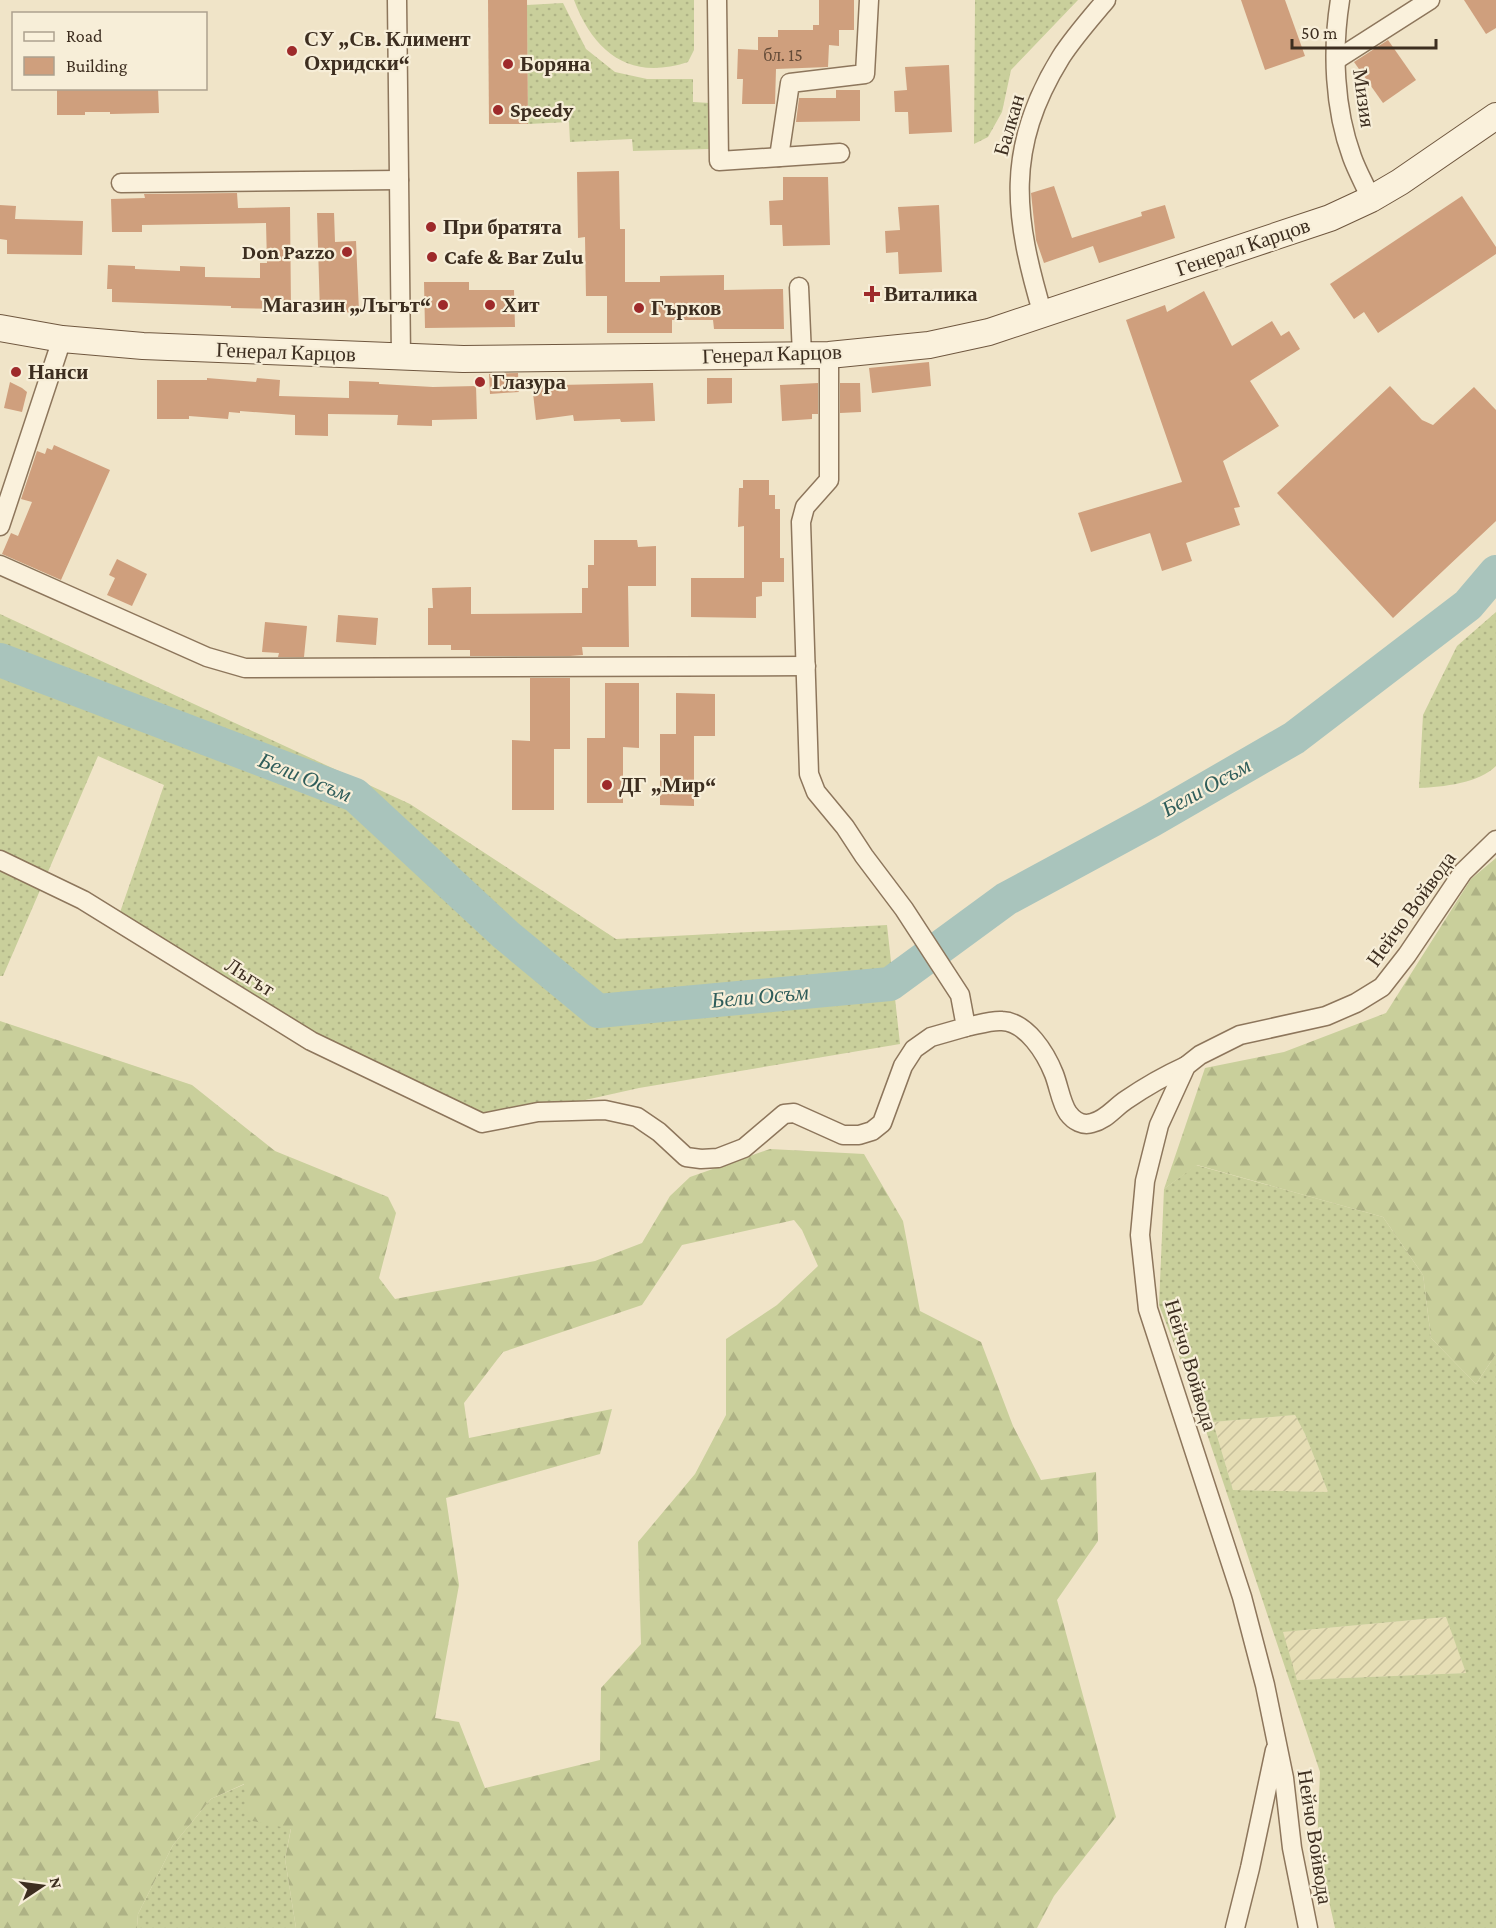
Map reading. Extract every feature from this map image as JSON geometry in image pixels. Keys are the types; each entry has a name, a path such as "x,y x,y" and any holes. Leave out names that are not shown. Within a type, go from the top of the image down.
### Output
{"main road":[{"name":"Генерал Карцов","path":"0,328 62,339 143,346 463,359 829,355 929,345 988,332 1043,315 1330,218 1371,199 1496,116"}],"street":[{"path":"397,0 401,357"},
{"path":"717,0 719,161 840,153"},
{"path":"779,157 790,83 865,74 870,0"},
{"name":"Балкан","path":"1043,315 1028,261 1020,217 1019,175 1023,144 1037,101 1052,72 1073,40 1106,0"},
{"name":"Мизия","path":"1340,0 1336,39 1339,99 1352,156 1371,199"},
{"path":"1336,60 1430,0"},
{"path":"121,183 399,180"},
{"path":"799,287 802,355"},
{"path":"0,526 62,339"},
{"path":"829,355 829,480 805,507 801,522 810,774 816,792 845,827 960,995 966,1027 1002,1021 1020,1025 1032,1037 1053,1072 1067,1112 1073,1119 1084,1125 1094,1123 1106,1117 1123,1102 1159,1078 1186,1066"},
{"path":"0,565 207,657 244,668 806,666"},
{"name":"Нейчо Войвода","path":"1308,1928 1292,1848 1285,1784 1265,1685 1242,1597 1148,1309 1140,1235 1145,1181 1159,1125 1186,1066 1200,1055 1240,1035 1326,1016 1356,1003 1382,987 1407,956 1462,872 1496,840"},
{"name":"Лъгът","path":"0,860 83,900 311,1041 482,1123 538,1112 605,1110 637,1118 659,1132 686,1157 701,1159 718,1158 744,1148 784,1114 794,1113 811,1119 843,1135 859,1135 872,1131 882,1123 903,1066 914,1049 931,1036 966,1027"},
{"path":"1234,1928 1252,1858 1276,1740"}],"shaded area":[{"path":"1295,1415 1328,1492 1233,1490 1213,1422"},
{"path":"1447,1617 1466,1673 1297,1680 1282,1632"}],"green space":[{"path":"574,0 694,0 694,50 688,62 649,68 632,65 617,58 592,35"},
{"path":"975,0 1078,0 1011,70 1002,112 988,137 974,144"},
{"path":"563,3 586,49 615,72 647,79 693,79 693,102 710,103 709,149 633,151 632,139 570,142 569,122 528,124 527,5"},
{"path":"1496,612 1496,766 1489,772 1470,780 1419,788 1423,715 1457,646"},
{"path":"0,614 410,804 616,939 887,925 900,1044 639,1088 482,1123 311,1041 117,921 164,785 98,756 3,976 0,976"},
{"path":"1496,858 1496,1354 1476,1384 1431,1338 1423,1275 1383,1217 1197,1165 1164,1189 1205,1068 1284,1052 1386,1013 1471,879"},
{"path":"0,1021 192,1085 275,1151 388,1197 396,1213 379,1278 395,1299 595,1261 642,1243 670,1196 690,1177 770,1149 864,1154 903,1221 920,1311 981,1342 1013,1426 1041,1480 1096,1472 1098,1541 1057,1600 1116,1817 1054,1896 1037,1928 296,1928 285,1859 291,1829 248,1820 244,1784 211,1799 173,1845 138,1914 137,1928 0,1928","holes":["794,1220 802,1230 818,1266 777,1305 726,1339 726,1415 695,1474 638,1542 641,1644 601,1688 600,1760 485,1788 459,1722 435,1718 459,1585 446,1498 600,1454 612,1409 469,1438 464,1403 503,1352 642,1305 682,1245"]},
{"path":"1196,1165 1383,1217 1423,1275 1431,1338 1476,1384 1496,1354 1496,1928 1335,1928 1317,1848 1320,1772 1193,1392 1159,1305 1164,1189","holes":["1295,1415 1328,1492 1233,1490 1213,1422","1446,1617 1466,1673 1297,1680 1283,1632"]},
{"path":"245,1784 291,1828 285,1859 296,1928 137,1928 138,1914 173,1845 211,1799"}],"building":[{"name":"Боряна","path":"488,0 527,0 528,124 489,124"},
{"path":"819,0 854,0 854,30 839,30 839,46 829,45 828,67 776,69 775,104 742,104 743,79 737,79 738,49 758,50 758,37 778,37 778,30 813,30 813,25 819,25"},
{"path":"1241,0 1285,0 1305,56 1265,70"},
{"path":"1464,0 1496,0 1496,28 1486,34"},
{"path":"1388,40 1416,80 1383,103 1354,62"},
{"path":"949,65 952,132 909,134 908,112 895,112 894,91 907,90 905,67"},
{"path":"57,90 158,90 159,113 85,112 85,115 57,115"},
{"path":"836,90 860,90 860,121 796,122 799,98 836,98"},
{"path":"619,171 620,229 625,229 625,282 660,282 660,276 724,275 724,290 783,289 784,329 714,329 713,320 672,320 672,333 607,333 607,296 586,296 585,237 578,238 577,172"},
{"path":"783,177 828,177 830,245 783,246 782,225 770,225 769,201 783,200"},
{"path":"1054,186 1072,238 1142,216 1141,212 1165,205 1175,238 1099,263 1093,246 1044,263 1036,240 1031,193"},
{"path":"237,193 238,208 290,207 291,309 112,302 112,289 107,289 108,265 180,271 180,266 205,267 205,277 260,278 260,263 267,263 266,223 142,225 142,232 112,232 111,199 145,198 144,194"},
{"path":"1462,196 1496,247 1496,254 1378,333 1364,312 1354,319 1330,284"},
{"path":"0,205 16,206 15,219 83,221 82,255 7,254 7,240 0,239"},
{"path":"939,205 942,272 899,274 898,252 886,253 885,231 900,230 898,207"},
{"path":"317,213 334,213 335,242 356,241 359,312 320,313"},
{"path":"424,282 469,282 469,290 514,290 515,327 425,328"},
{"path":"1204,291 1232,346 1272,321 1281,336 1289,331 1300,349 1250,381 1279,426 1223,461 1240,507 1234,508 1240,525 1186,543 1192,561 1162,571 1150,533 1091,552 1078,513 1182,482 1126,320 1165,305 1167,312"},
{"path":"929,362 931,386 872,393 869,368"},
{"path":"518,373 519,392 490,394 489,374"},
{"path":"207,378 256,382 257,378 280,380 279,396 349,398 349,381 433,387 476,386 477,419 432,420 432,426 397,425 398,415 328,414 328,436 295,435 295,415 240,411 240,413 229,412 228,419 189,416 189,419 157,419 157,380 207,380"},
{"path":"707,378 732,378 732,403 707,404"},
{"path":"10,382 27,392 22,412 4,408"},
{"path":"558,382 559,385 653,383 655,421 621,422 620,419 574,421 573,415 536,420 532,384"},
{"path":"818,383 818,414 812,414 812,419 782,421 780,385"},
{"path":"840,383 860,383 861,412 840,413"},
{"path":"1390,386 1422,420 1433,425 1474,387 1496,410 1496,521 1393,618 1277,493"},
{"path":"54,445 110,470 61,580 2,554 11,533 18,536 32,502 21,499 37,451 45,454 47,448 52,450"},
{"path":"743,480 769,480 769,495 775,495 775,509 780,509 780,558 784,558 784,582 762,582 762,596 756,597 756,618 691,617 691,578 744,578 744,526 738,527 739,488 743,488"},
{"path":"594,540 637,540 638,547 656,546 656,586 628,586 629,647 582,647 583,655 570,656 470,656 470,650 451,650 451,645 428,645 428,608 433,608 432,588 471,587 471,614 582,613 582,588 588,588 588,565 594,565"},
{"path":"117,559 147,574 132,606 107,595 115,578 109,575"},
{"path":"338,615 378,618 376,645 336,642"},
{"path":"265,622 307,626 304,657 278,657 279,653 262,652"},
{"path":"530,678 570,678 570,749 554,749 554,810 512,810 512,740 530,741"},
{"path":"605,683 639,683 639,748 623,747 623,803 587,803 587,738 605,738"},
{"path":"676,693 715,694 715,736 694,736 694,806 660,805 660,734 676,734"}],"waterway":[{"name":"Бели Осъм","path":"0,660 355,795 506,935 598,1011 890,984 1006,899 1152,820 1294,738 1468,605 1496,572"}],"place":[{"name":"СУ „Св. Климент Охридски“","path":"292,51"},
{"name":"Боряна","path":"508,64"},
{"name":"Speedy","path":"498,110"},
{"name":"При братята","path":"431,227"},
{"name":"Don Pazzo","path":"347,252"},
{"name":"Cafe & Bar Zulu","path":"432,257"},
{"name":"Виталика","path":"872,294"},
{"name":"Магазин „Лъгът“","path":"443,305"},
{"name":"Хит","path":"490,305"},
{"name":"Гърков","path":"639,308"},
{"name":"Нанси","path":"16,372"},
{"name":"Глазура","path":"480,382"},
{"name":"ДГ „Мир“","path":"607,785"}]}
